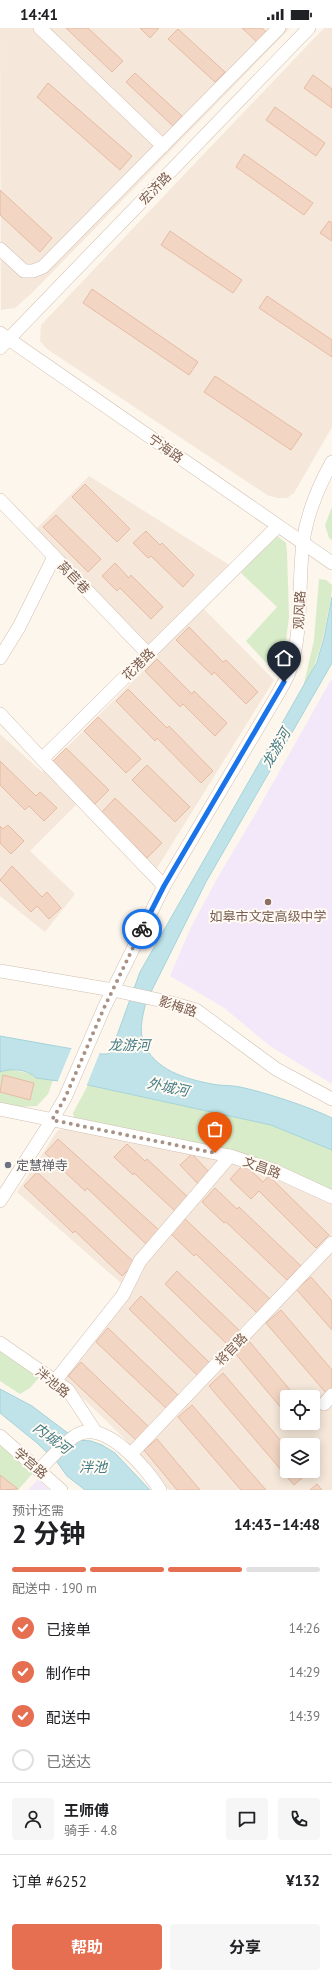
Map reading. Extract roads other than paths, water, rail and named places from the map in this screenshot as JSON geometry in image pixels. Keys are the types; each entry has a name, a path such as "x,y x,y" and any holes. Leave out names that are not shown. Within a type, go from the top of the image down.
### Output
{"street":[{"path":"40,28 163,146"},
{"path":"0,249 24,271 33,271 43,267 279,28"},
{"name":"宏济路","path":"3,340 309,28"},
{"name":"宁海路","path":"3,340 329,561"},
{"name":"观风路","path":"0,1202 65,1098 113,990 164,886 279,692 289,671 298,630 303,543 312,506 332,462"},
{"name":"莴苣巷","path":"0,500 148,654"},
{"name":"花港路","path":"42,759 278,526"},
{"path":"0,658 19,627 54,557"},
{"path":"0,714 164,886"},
{"name":"影梅路","path":"0,971 113,990 168,1002 196,1010 276,1069 332,1099"},
{"name":"文昌路","path":"0,1109 230,1156 273,1170 332,1197"},
{"path":"55,1381 123,1295 140,1260 230,1156"},
{"name":"将官路","path":"131,1454 332,1243"},
{"name":"泮池路","path":"0,1343 68,1390 95,1431"},
{"path":"39,1470 75,1435 95,1431 111,1438 131,1454 160,1490"},
{"name":"学宫路","path":"0,1436 62,1490"}],"water":[{"path":"332,597 332,663 206,882 146,1002 141,1032 143,1041 154,1059 172,1072 181,1076 215,1085 237,1086 261,1092 300,1105 332,1118 332,1150 271,1125 88,1085 36,1078 33,1075 19,1070 0,1072 0,1036 101,1054 111,1052 140,972 317,662 324,638"},
{"path":"0,1389 32,1406 77,1440 91,1441 102,1445 115,1453 150,1490 85,1490 67,1476 57,1462 37,1443 0,1413"}],"place":[{"name":"如皋市文定高级中学","path":"268,902"},
{"name":"定慧禅寺","path":"8,1165"}],"water label":[{"name":"龙游河","path":"276,748"},
{"name":"龙游河","path":"129,1045"},
{"name":"外城河","path":"168,1087"},
{"name":"内城河","path":"52,1438"},
{"name":"泮池","path":"93,1467"}]}
